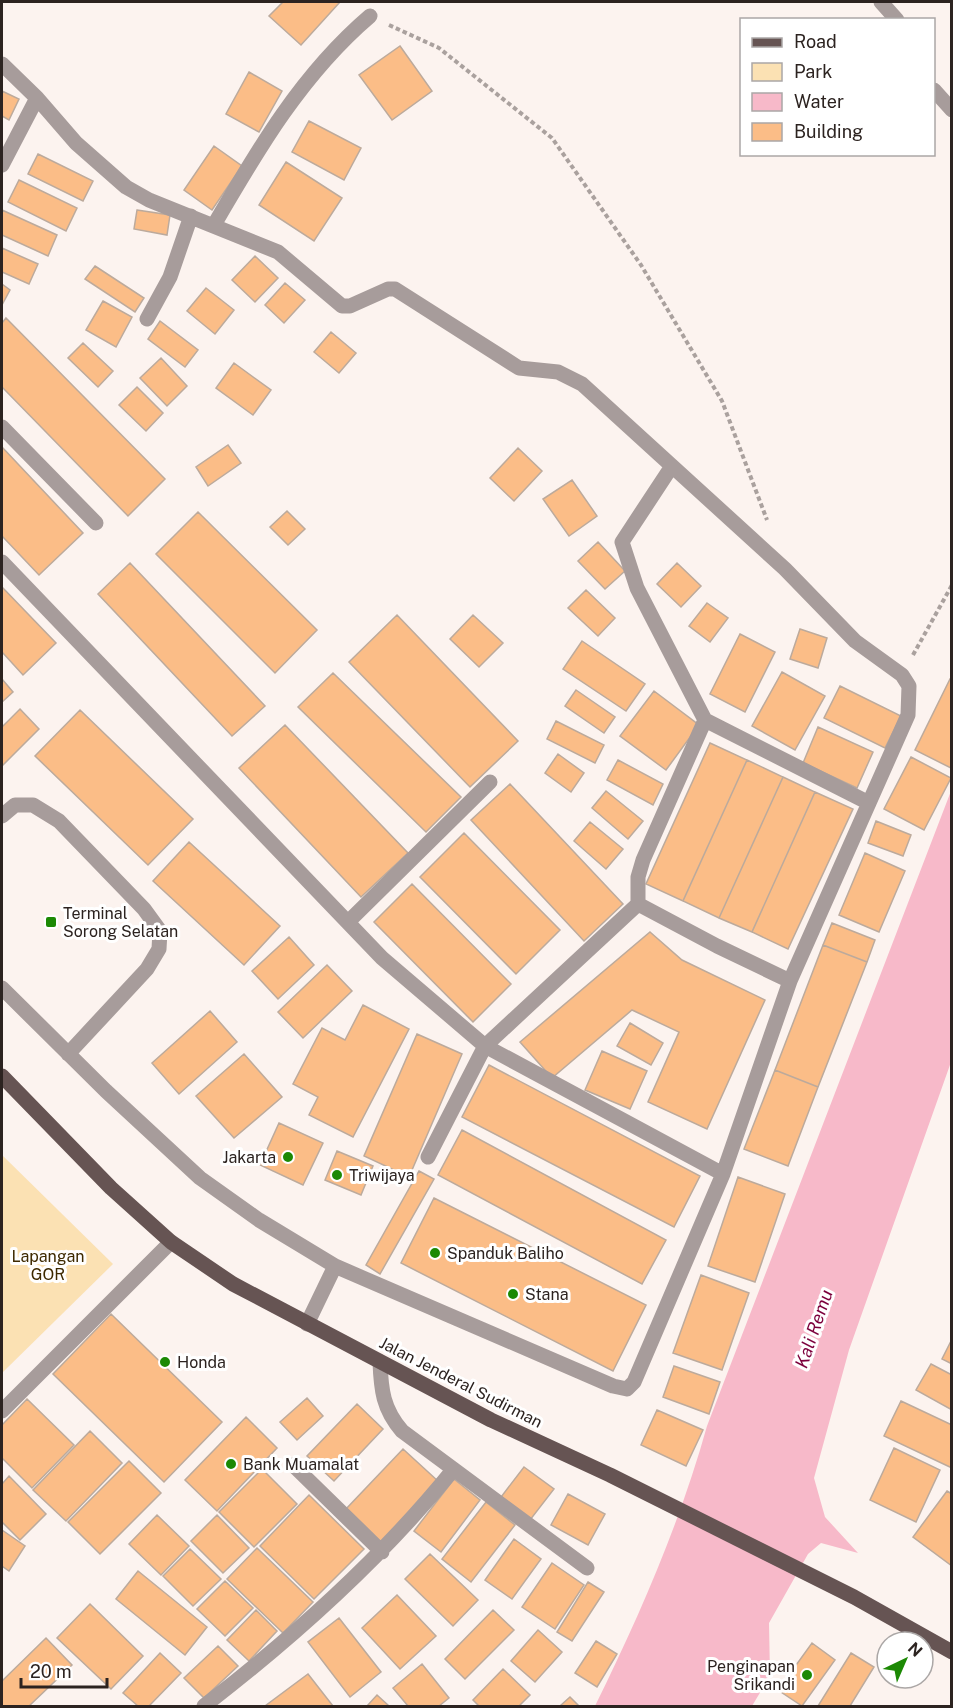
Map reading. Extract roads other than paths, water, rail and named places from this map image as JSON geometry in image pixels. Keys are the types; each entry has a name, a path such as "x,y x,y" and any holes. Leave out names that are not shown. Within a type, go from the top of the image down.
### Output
{"main road":[{"name":"Jalan Jenderal Sudirman","path":"2,1076 111,1188 171,1242 233,1284 491,1420 610,1475 854,1597 951,1652"}],"street":[{"path":"881,2 895,18"},
{"path":"214,225 247,168 311,74 338,43 370,16"},
{"path":"2,64 37,98 76,143 126,187 149,200 278,252 342,306 350,306 388,289 395,289 519,368 558,372 582,384 785,569 855,641 902,675 909,686 908,715 790,981 723,1174 634,1382 627,1389 613,1386 335,1266 259,1220 200,1178 68,1054 2,988"},
{"path":"935,92 951,110"},
{"path":"2,165 37,98"},
{"path":"147,320 170,277 191,216"},
{"path":"2,428 96,523"},
{"path":"672,466 622,542 638,588 705,720 869,803"},
{"path":"2,562 382,958 485,1046 723,1174"},
{"path":"428,1157 485,1046 638,904 638,877 643,860 705,720"},
{"path":"348,922 490,782"},
{"path":"2,816 15,805 33,805 59,821 144,909 160,931 159,949 147,969 68,1054"},
{"path":"638,904 790,981"},
{"path":"2,1411 171,1242"},
{"path":"307,1324 335,1266"},
{"path":"380,1362 381,1395 392,1419 402,1431 587,1568"},
{"path":"293,1465 382,1552"},
{"path":"204,1707 302,1627 382,1552 412,1521 453,1470"}],"water":[{"name":"Kali Remu","path":"951,791 951,1062 849,1350 814,1478 825,1517 858,1553 821,1543 808,1554 769,1623 770,1676 752,1706 595,1706 643,1604 671,1534 707,1426"}],"place":[{"name":"Terminal Sorong Selatan","path":"51,922"},
{"name":"Jakarta","path":"288,1157"},
{"name":"Triwijaya","path":"337,1175"},
{"name":"Spanduk Baliho","path":"435,1253"},
{"name":"Stana","path":"513,1294"},
{"name":"Honda","path":"165,1362"},
{"name":"Bank Muamalat","path":"231,1464"},
{"name":"Penginapan Srikandi","path":"807,1675"}],"park label":[{"name":"Lapangan GOR","path":"48,1265"}]}
